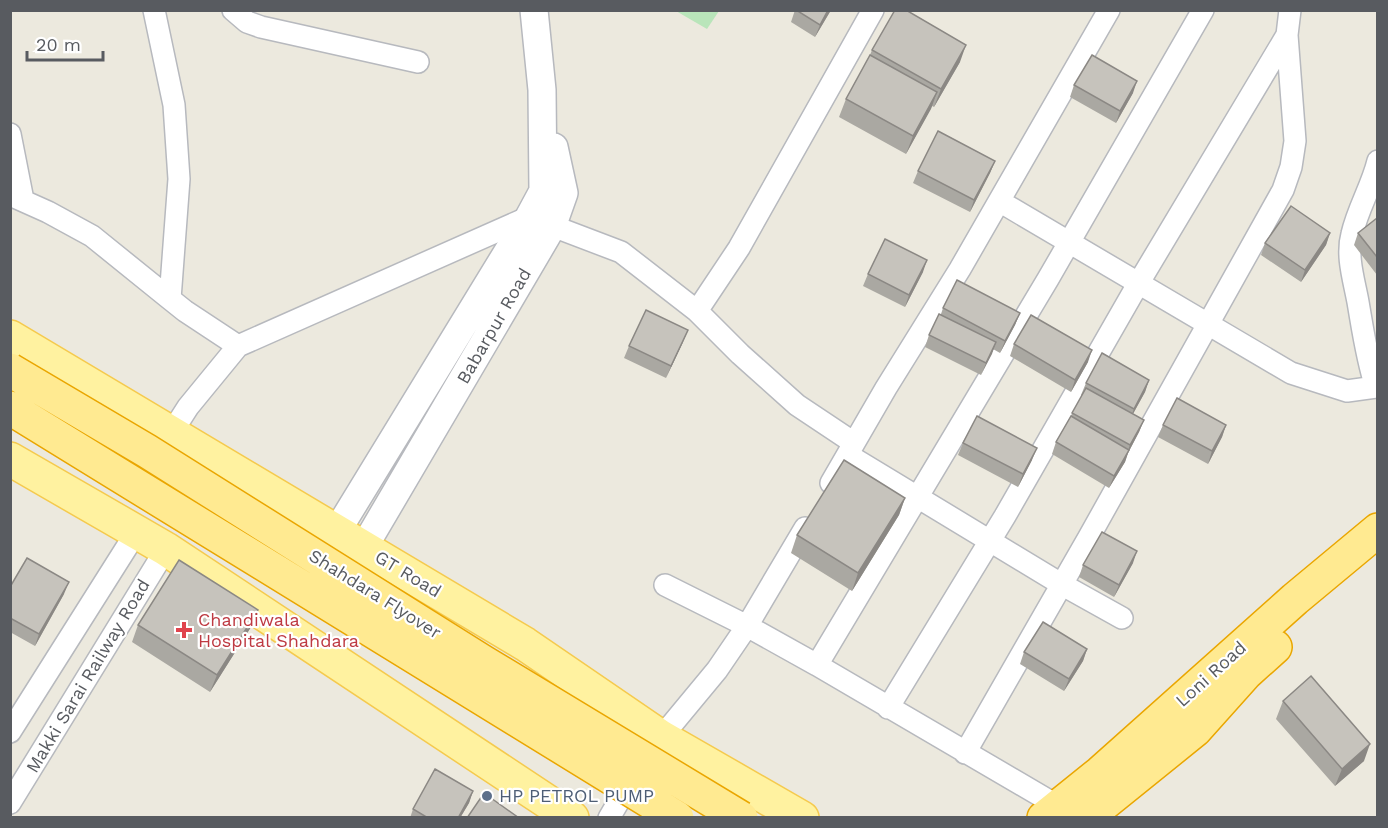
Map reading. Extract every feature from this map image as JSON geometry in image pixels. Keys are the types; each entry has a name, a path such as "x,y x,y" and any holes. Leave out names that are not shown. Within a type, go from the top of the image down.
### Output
{"highway":[{"name":"Shahdara Flyover","path":"10,370 147,451 483,662 741,818"},
{"name":"Shahdara Flyover","path":"10,408 677,818"},
{"name":"Loni Road","path":"1063,814 1100,773 1295,599 1377,530"},
{"name":"Loni Road","path":"1063,814 1195,730 1246,673 1377,556"}],"main road":[{"name":"GT Road","path":"10,337 525,644 661,737 802,818"},
{"path":"10,459 166,549 572,818"},
{"path":"654,818 658,804 680,782 719,771"}],"street":[{"path":"154,10 174,105 179,179 170,299"},
{"path":"234,10 247,22 261,27 418,62"},
{"name":"Babarpur Road","path":"364,548 541,222 542,90 534,10"},
{"path":"697,310 740,248 873,10"},
{"path":"824,495 999,201 1109,10"},
{"path":"817,665 1069,243 1203,10"},
{"path":"965,753 1283,190 1291,166 1295,141 1287,35 1290,10"},
{"path":"888,708 990,540 1138,284 1287,35"},
{"path":"10,134 17,198 92,236 185,312 238,346"},
{"path":"999,201 1291,373 1347,391 1376,387 1365,342 1350,257 1351,237 1358,213 1376,170"},
{"path":"172,432 188,407 238,346 541,222 621,252 697,310 740,354 851,449 918,497 1061,584 1122,618"},
{"name":"Babarpur Road","path":"337,531 541,222"},
{"path":"609,818 661,737 717,670 747,626 812,516"},
{"name":"Makki Sarai Railway Road","path":"10,732 137,531"},
{"name":"Makki Sarai Railway Road","path":"10,803 166,549"},
{"path":"665,585 747,626 817,665 1063,814"}],"green space":[{"path":"676,11 719,11 707,29"}],"building":[{"path":"796,10 828,10 820,25"},
{"path":"895,10 906,10 966,45 941,89 872,50"},
{"path":"870,55 937,92 913,136 846,99"},
{"path":"1092,55 1137,81 1120,111 1074,85"},
{"path":"938,131 995,161 974,200 918,171"},
{"path":"1291,206 1330,233 1305,270 1265,243"},
{"path":"1377,218 1377,257 1358,233"},
{"path":"885,239 927,260 909,295 868,274"},
{"path":"957,280 1020,313 1005,341 943,308"},
{"path":"646,310 688,330 671,366 629,346"},
{"path":"939,314 996,342 986,363 929,335"},
{"path":"1031,315 1092,350 1075,380 1014,344"},
{"path":"1102,353 1149,380 1134,409 1086,383"},
{"path":"1086,388 1144,420 1130,445 1072,413"},
{"path":"1177,398 1226,425 1212,451 1163,425"},
{"path":"977,416 1037,448 1023,474 963,443"},
{"path":"1071,416 1129,450 1114,476 1056,442"},
{"path":"844,460 905,498 858,573 797,535"},
{"path":"1102,532 1137,551 1119,585 1083,565"},
{"path":"27,558 69,582 39,634 10,618 10,587"},
{"path":"179,560 258,610 217,675 138,625"},
{"path":"1043,622 1087,649 1069,679 1024,652"},
{"path":"1311,676 1370,744 1342,769 1283,701"},
{"path":"435,769 473,791 458,818 428,818 413,809"},
{"path":"484,793 519,818 467,818"}],"place":[{"name":"Chandiwala Hospital Shahdara","path":"184,630"},
{"name":"HP PETROL PUMP","path":"487,796"}]}
